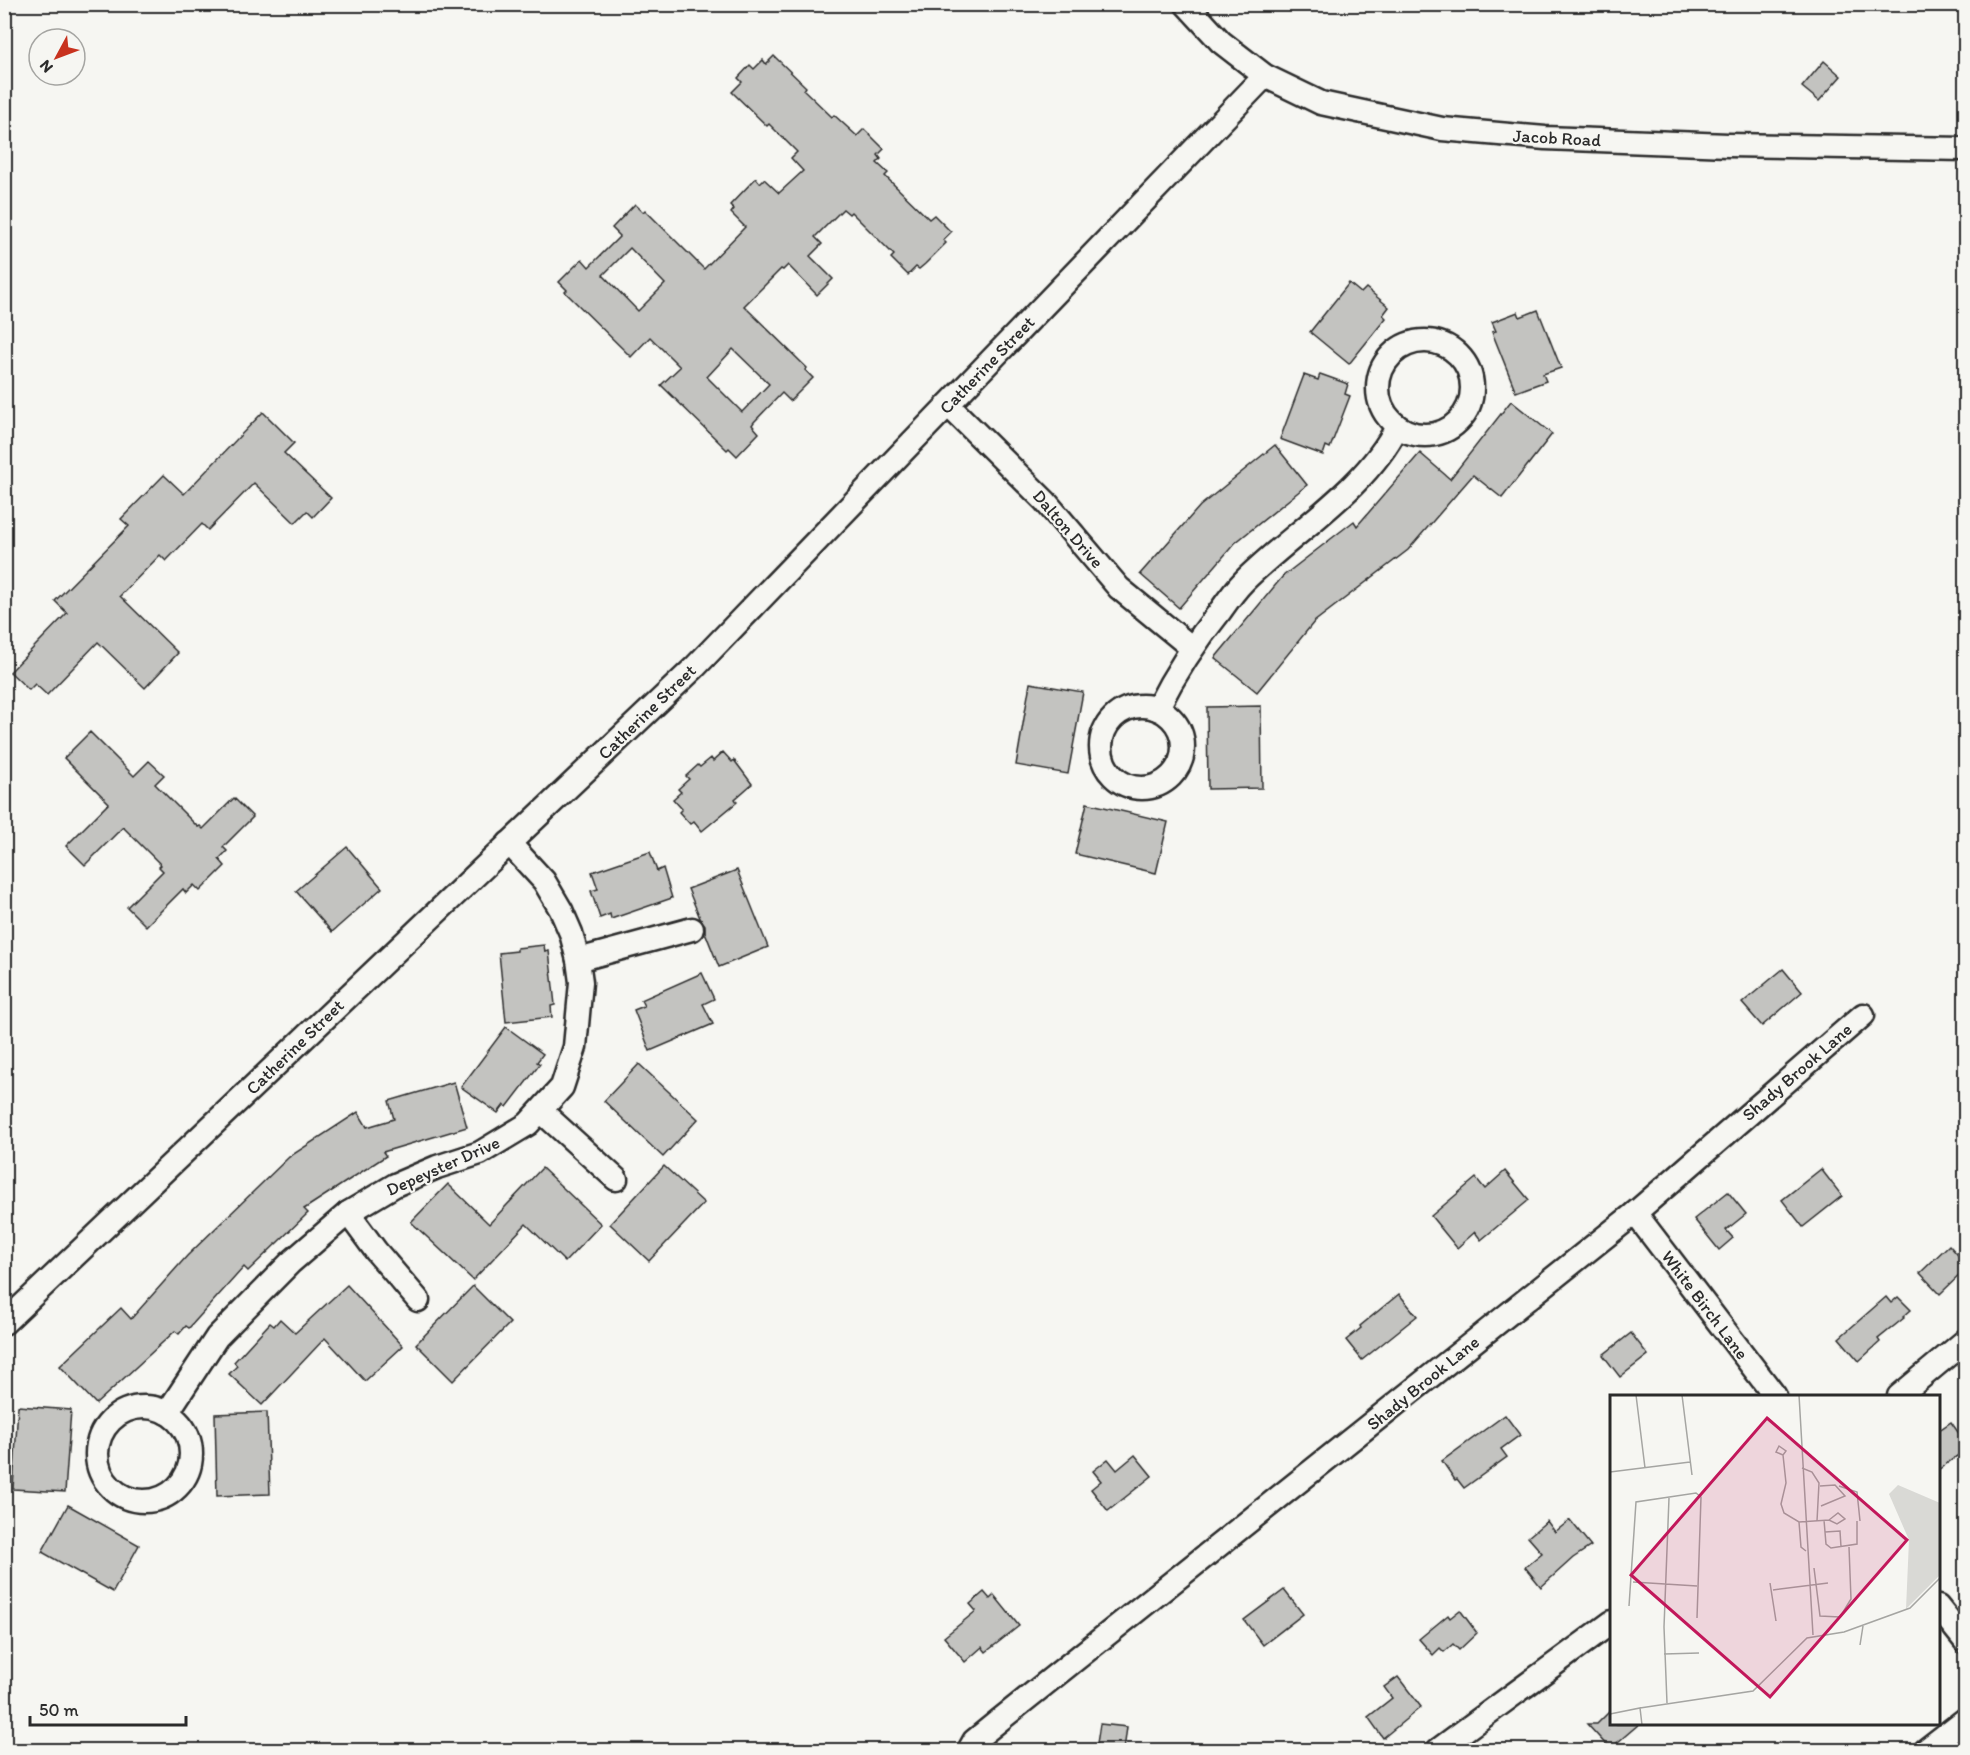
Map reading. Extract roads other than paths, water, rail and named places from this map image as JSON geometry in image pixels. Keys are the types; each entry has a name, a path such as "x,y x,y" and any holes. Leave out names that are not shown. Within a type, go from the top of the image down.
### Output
{"street":[{"name":"Jacob Road","path":"1186,4 1221,42 1265,76 1321,103 1442,129 1557,139 1965,149"},
{"name":"Catherine Street","path":"4,1323 695,667 1265,76"},
{"path":"1419,341 1438,342 1454,350 1467,364 1473,382 1472,400 1464,417 1450,430 1432,436 1413,435 1396,426 1384,413 1378,395 1379,376 1387,360 1401,347 1419,341"},
{"name":"Dalton Drive","path":"948,405 1045,501 1119,588 1192,648"},
{"path":"1156,709 1177,669 1243,582 1303,530 1372,464 1387,445 1396,426"},
{"name":"Depeyster Drive","path":"167,1413 216,1337 290,1263 348,1213 395,1185 437,1167 480,1153 528,1124 562,1087 575,1047 581,982 578,960 571,933 544,881 509,843"},
{"path":"578,960 692,929"},
{"name":"Shady Brook Lane","path":"972,1746 1635,1213 1863,1015"},
{"path":"541,1111 616,1179"},
{"path":"348,1213 376,1251 418,1300"},
{"name":"White Birch Lane","path":"1635,1213 1774,1395"},
{"path":"1900,1395 1965,1340"},
{"path":"150,1407 167,1413 181,1425 189,1442 191,1460 185,1477 173,1491 156,1499 138,1500 120,1495 107,1482 98,1466 97,1448 103,1430 115,1416 132,1408 150,1407"},
{"path":"1940,1610 1965,1642"},
{"path":"1438,1750 1610,1623"},
{"path":"1926,1750 1965,1719"}]}
